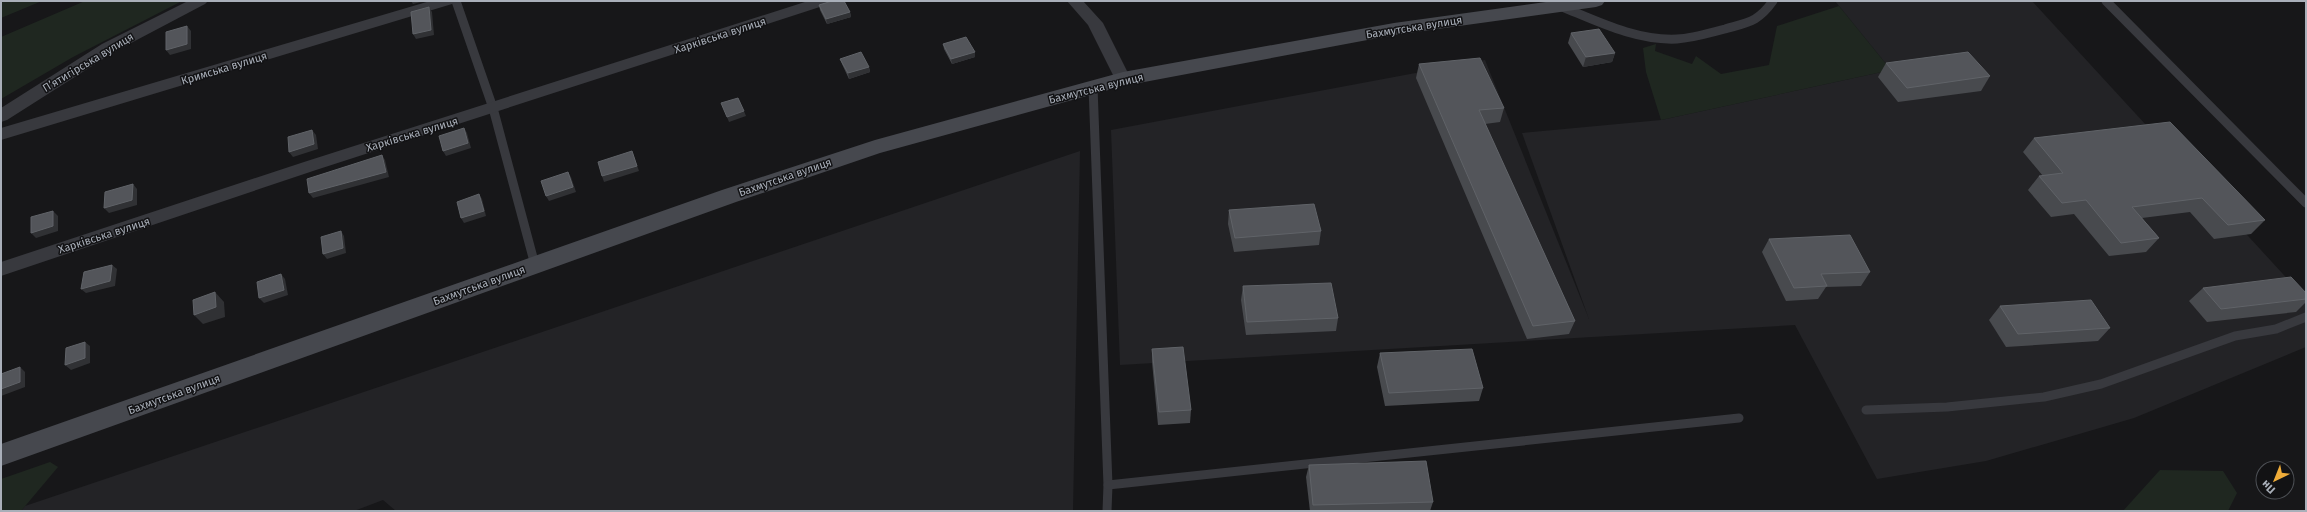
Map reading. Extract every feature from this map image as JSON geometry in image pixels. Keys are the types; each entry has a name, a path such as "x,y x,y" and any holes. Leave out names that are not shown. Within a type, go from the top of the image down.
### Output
{"main road":[{"name":"Бахмутська вулиця","path":"1,455 535,265 874,147 1123,79 1394,29 1596,1"}],"street":[{"name":"П’ятигірська вулиця","path":"1,116 108,48 200,1"},
{"name":"Кримська вулиця","path":"1,134 447,1"},
{"name":"Харківська вулиця","path":"1,269 310,166 824,1"},
{"path":"1074,1 1095,23 1123,79"}],"lane":[{"path":"456,1 493,108 535,265"},
{"path":"1560,6 1628,32 1658,38 1678,39 1755,20 1764,14 1773,1"},
{"path":"2106,1 2306,203"},
{"path":"1093,87 1108,485 1107,511"},
{"path":"1866,410 1947,407 2044,396 2101,384 2234,336 2276,329 2306,317"},
{"path":"1108,485 1739,418"}],"shaded area":[{"path":"5,1 42,1 1,18 1,3"},
{"path":"85,1 182,1 73,57 1,99 1,37"},
{"path":"1835,1 2032,1 2306,299 2306,347 2134,418 1986,461 1877,479 1795,325 1120,365 1111,130 1485,60 1589,319 1522,133 1661,120 1891,70"},
{"path":"1839,6 1891,70 1661,120 1646,72 1643,48 1656,44 1655,51 1692,64 1696,56 1721,74 1769,65 1777,26"},
{"path":"1080,151 1073,511 396,511 383,500 354,511 21,511 25,506"},
{"path":"50,462 58,467 21,511 1,511 1,479"},
{"path":"2160,470 2223,471 2237,493 2228,511 2123,511"}],"building":[{"path":"832,1 844,1 850,12 826,19 819,5"},
{"path":"429,7 431,30 413,34 411,12"},
{"path":"187,26 187,44 166,50 166,32"},
{"path":"1599,29 1615,53 1586,57 1571,33"},
{"path":"966,37 975,52 951,59 943,44"},
{"path":"861,52 869,67 848,73 840,59"},
{"path":"1968,52 1990,76 1907,88 1886,63"},
{"path":"1480,58 1504,108 1479,110 1575,321 1533,326 1419,64"},
{"path":"738,98 744,111 727,117 721,103"},
{"path":"2170,122 2265,220 2228,225 2202,198 2132,207 2159,238 2121,243 2086,200 2062,203 2039,176 2063,173 2034,138"},
{"path":"464,128 468,143 443,151 439,136"},
{"path":"312,130 314,144 289,152 288,137"},
{"path":"632,151 637,166 602,176 598,162"},
{"path":"382,155 386,172 309,193 307,179"},
{"path":"568,172 573,187 546,196 541,181"},
{"path":"133,184 132,200 104,208 105,192"},
{"path":"479,194 484,211 461,218 457,202"},
{"path":"1314,204 1321,231 1235,238 1229,210"},
{"path":"53,211 53,226 31,233 31,217"},
{"path":"341,231 343,248 323,254 321,237"},
{"path":"1850,235 1870,272 1821,274 1827,286 1794,288 1769,239"},
{"path":"112,265 110,281 81,289 84,272"},
{"path":"281,274 284,290 259,298 257,282"},
{"path":"2291,277 2306,293 2306,299 2221,309 2203,288"},
{"path":"1331,283 1338,318 1247,322 1243,286"},
{"path":"215,292 216,307 194,315 193,300"},
{"path":"2091,300 2110,328 2018,334 2000,306"},
{"path":"85,342 85,358 65,365 66,348"},
{"path":"1183,347 1191,410 1159,412 1152,349"},
{"path":"1472,349 1483,388 1389,393 1380,353"},
{"path":"20,367 20,382 1,389 1,374"},
{"path":"1426,461 1433,502 1313,505 1309,465"}]}
